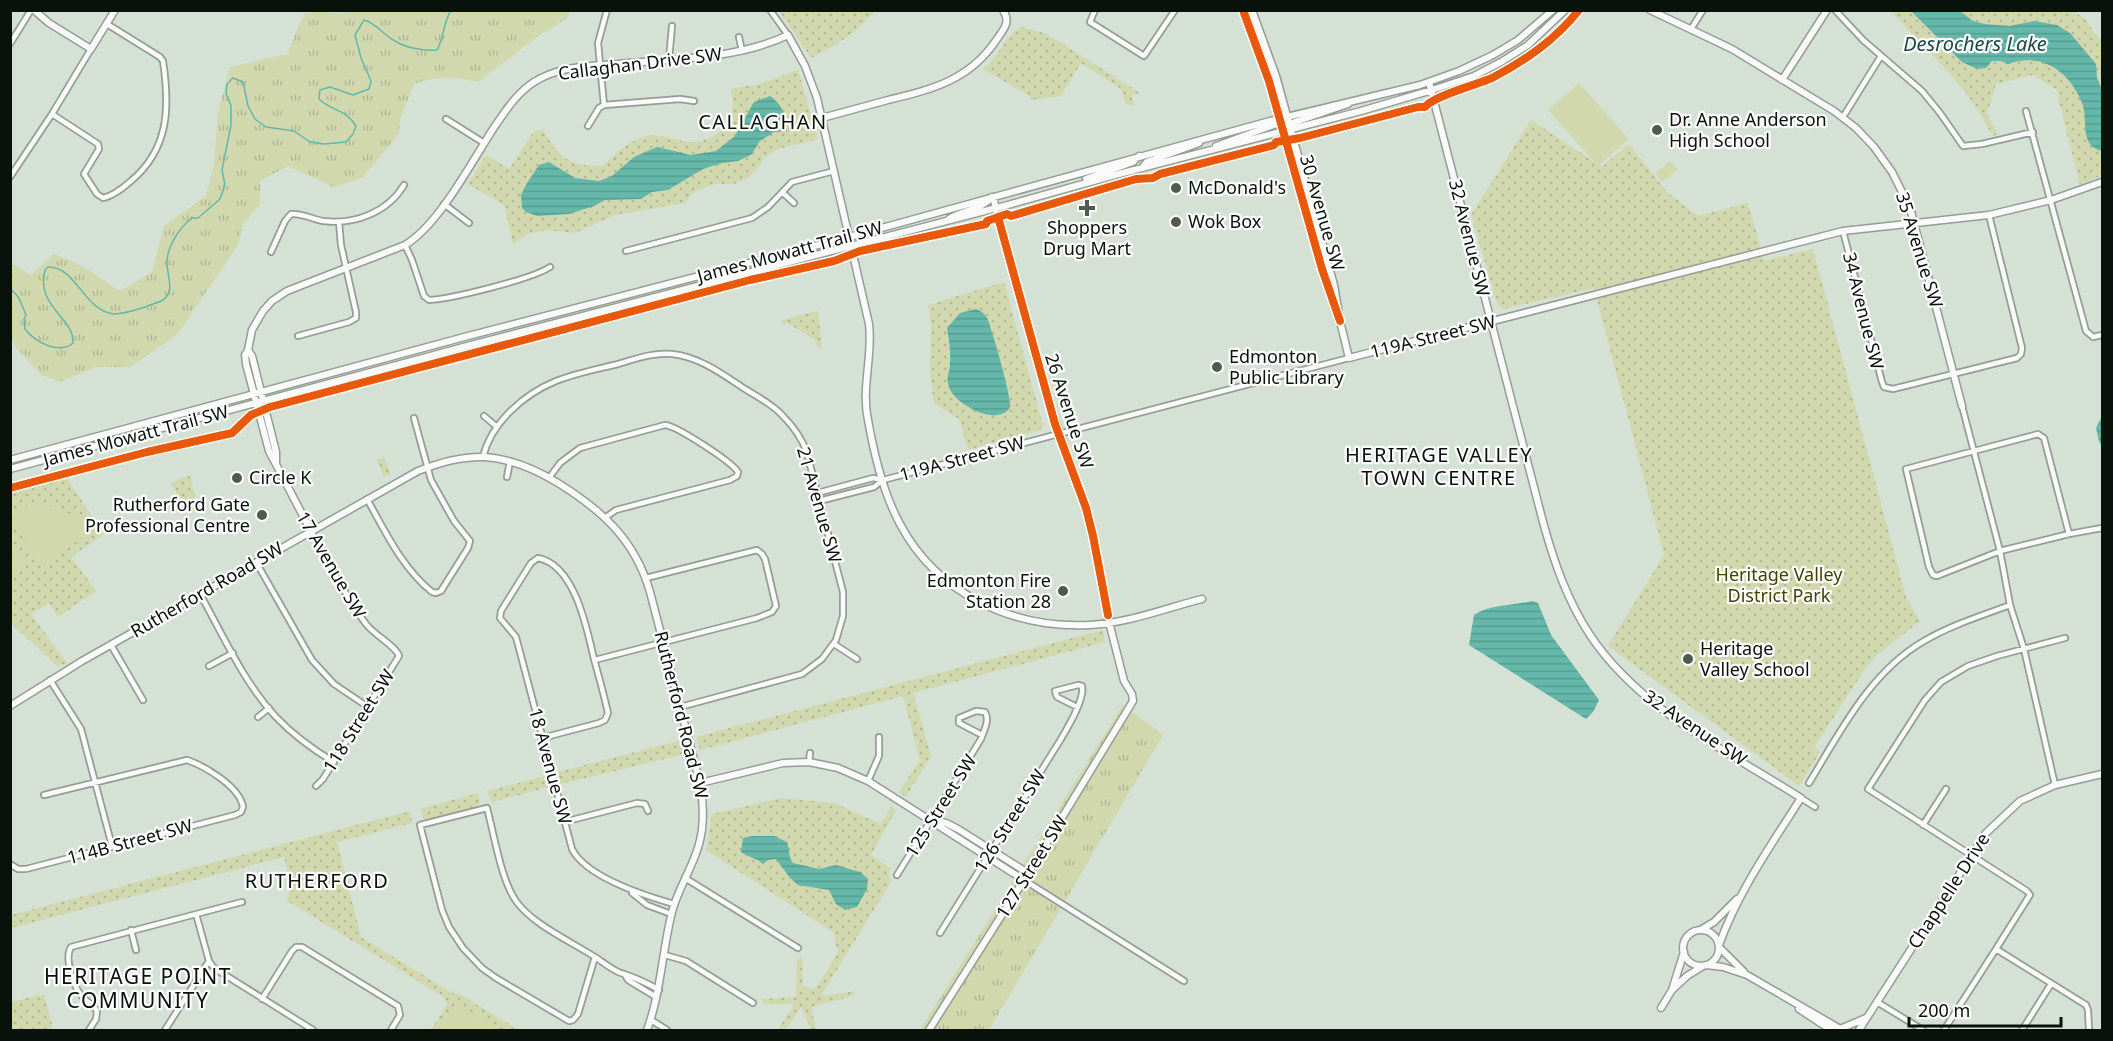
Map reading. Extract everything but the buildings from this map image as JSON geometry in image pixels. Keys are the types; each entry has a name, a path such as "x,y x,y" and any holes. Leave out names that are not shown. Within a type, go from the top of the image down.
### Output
{"street":[{"path":"10,44 33,10 91,50"},
{"path":"10,177 52,114 115,10"},
{"path":"604,105 599,39 607,10"},
{"path":"770,10 788,35 809,75 822,118 870,331 871,351 866,405 883,480 893,509 910,542 937,573 968,597 996,610 1031,621 1067,625 1109,622 1202,599"},
{"path":"822,118 928,90 954,79 978,61 994,44 1006,24 1007,18 1004,10"},
{"path":"1095,10 1090,22 1144,56 1175,10"},
{"name":"30 Avenue SW","path":"1243,10 1285,124"},
{"name":"30 Avenue SW","path":"1252,10 1269,53 1328,289 1350,358"},
{"name":"James Mowatt Trail SW","path":"10,469 471,345 996,209 1061,189 1202,152 1358,99 1429,82 1467,68 1499,52 1538,25 1553,10"},
{"name":"James Mowatt Trail SW","path":"10,460 849,237 1225,133 1285,124 1432,90 1474,76 1508,58 1541,34 1565,10"},
{"name":"35 Avenue SW","path":"1650,10 1732,49 1842,117 1864,136 1888,166 1905,196 1915,223 1962,406"},
{"path":"1691,28 1702,10"},
{"path":"1782,80 1827,10"},
{"path":"1835,10 1931,101 1963,146 2033,132"},
{"path":"52,114 98,144 99,149 84,174 97,194 103,198 110,196 136,177 157,150 166,120 163,61 107,24"},
{"path":"669,59 672,26"},
{"name":"Callaghan Drive SW","path":"253,394 245,355 255,324 263,311 273,301 291,290 405,246 427,228 509,105 533,83 561,70 742,51 766,45 788,35"},
{"path":"739,37 742,51"},
{"path":"1842,117 1881,56"},
{"name":"32 Avenue SW","path":"1429,82 1549,542 1568,594 1590,635 1618,669 1648,699 1675,719 1815,807"},
{"path":"588,126 599,108 604,105 680,99 694,101"},
{"path":"2026,111 2086,331 2092,337 2103,335"},
{"path":"446,119 484,143"},
{"path":"1142,168 1147,162 1225,133"},
{"path":"1061,189 1133,162 1139,156"},
{"path":"626,251 747,220 763,212 796,180 834,171"},
{"name":"119A Street SW","path":"819,501 874,487 883,480 1843,231 1989,215 2051,200 2103,182"},
{"path":"271,252 291,214 321,221 339,222 362,218 380,210 396,198 404,185"},
{"path":"782,192 794,203"},
{"path":"943,222 956,214 986,204 993,197"},
{"name":"26 Avenue SW","path":"993,197 1035,357 1059,434 1086,508 1109,622 1124,681 1132,694 1133,701"},
{"path":"444,204 469,223"},
{"path":"1953,374 2017,357 2022,351 1989,215"},
{"path":"298,336 354,320 356,312 341,244 339,222"},
{"name":"34 Avenue SW","path":"1843,231 1882,382 1886,388 1893,389 1953,374"},
{"path":"405,246 424,296 429,300 448,298 534,275 550,267"},
{"path":"248,350 262,392"},
{"name":"21 Avenue SW","path":"497,427 525,399 558,380 659,354 692,358 703,363 770,405 790,423 805,448 843,598 842,624 834,645"},
{"name":"17 Avenue SW","path":"262,392 276,452 276,466"},
{"name":"17 Avenue SW","path":"253,394 268,451 311,531 363,621 376,636 399,654"},
{"path":"1962,406 2000,551 2010,605 2024,649 2055,785"},
{"path":"483,457 486,446 497,427 484,416"},
{"path":"367,499 404,561 426,587 436,593 442,589 468,548 469,539 454,521 434,487 414,418"},
{"path":"549,478 560,463 580,448 669,425 736,468 738,474 730,480 616,510 606,517"},
{"path":"2069,534 2045,441 2041,434 1906,469 1930,572 1937,576 2000,551 2103,528"},
{"name":"Rutherford Road SW","path":"10,706 50,680 256,562 427,468 452,460 483,457 510,461 549,478 586,501 606,517 630,547 646,578 700,783 703,825 699,846 671,914 659,990 647,1030"},
{"path":"507,477 510,461"},
{"name":"119A Street SW","path":"817,493 873,478 883,480"},
{"path":"542,738 600,723 607,718 608,713 594,660 757,618 770,614 776,609 765,559 760,552 752,550 646,578"},
{"name":"18 Avenue SW","path":"594,660 580,606 574,593 562,575 541,558 531,563 501,611 500,618 516,637 572,849 576,857 585,864 647,904 671,914"},
{"path":"256,562 312,660 334,684 368,707"},
{"path":"200,594 233,653 268,708 297,737 334,762"},
{"path":"1809,783 1851,714 1886,669 1924,640 2010,605"},
{"path":"1944,1030 2030,895 1870,792 1869,785 1924,700 1941,682 1968,666 2065,639"},
{"path":"111,645 143,700"},
{"path":"680,707 796,677 818,663 834,645 857,659"},
{"path":"209,666 233,653"},
{"name":"118 Street SW","path":"316,786 334,762 398,660 399,654"},
{"path":"50,680 81,729 112,846"},
{"path":"1082,686 1083,691 1077,706 1057,697 1055,691 1082,686"},
{"name":"127 Street SW","path":"929,1030 1029,873 1133,701"},
{"name":"126 Street SW","path":"940,933 1061,740 1077,706"},
{"path":"258,717 268,708"},
{"name":"125 Street SW","path":"897,875 977,747 982,735 987,718 984,712 976,711 958,718 959,723 982,735"},
{"path":"868,781 879,756 879,737"},
{"path":"809,762 810,753"},
{"name":"114B Street SW","path":"10,864 19,870 241,812 243,804 233,788 192,762 182,760 96,783"},
{"path":"700,783 771,765 809,762 838,768 868,781 931,820 942,830 1184,981"},
{"name":"Chappelle Drive","path":"1859,1030 1986,833 2020,801 2055,785 2103,774"},
{"path":"44,795 96,783"},
{"path":"1923,825 1947,789"},
{"path":"1672,990 1687,976 1717,956 1729,918 1801,798"},
{"path":"564,822 637,803 645,804 648,811"},
{"path":"595,957 582,1002 573,1020 564,1020 482,968 463,948 449,927 442,910 420,825 487,808 507,883 515,899 535,920 625,975 628,980 657,998"},
{"path":"931,820 952,826 1029,873"},
{"path":"685,878 798,948"},
{"name":"18 Avenue SW","path":"630,891 674,904"},
{"path":"1661,1008 1672,990 1686,938 1714,922 1742,894"},
{"path":"89,1030 97,1017 97,1011 82,997 77,988 68,957 69,950 76,945 242,902"},
{"path":"196,914 209,961 216,970 313,1030"},
{"path":"131,930 136,950"},
{"path":"1699,930 1714,935 1719,946 1747,975"},
{"path":"262,999 292,951 296,947 304,948 398,1006 400,1015 391,1030"},
{"path":"1996,949 2088,1007 2089,1030"},
{"path":"1684,952 1691,962 1704,966 1728,968 1747,975 1831,1030"},
{"path":"665,955 686,961 753,1003"},
{"path":"165,1030 209,961"},
{"path":"625,975 632,975 659,990"},
{"path":"2022,1030 2051,984"},
{"path":"1877,1002 1923,1030"},
{"path":"1792,1003 1841,1030 1867,1018"},
{"path":"651,1020 667,1030"}],"green space":[{"path":"2051,9 2072,12 2084,18 2102,40 2102,175 2080,185 2056,89 2033,75 1996,84 1987,114 1998,134 1993,136 1962,88 1891,11"},
{"path":"353,10 570,11 568,18 541,34 478,82 446,78 430,79 414,84 400,119 399,134 362,178 333,187 288,166 260,181 260,204 243,224 238,245 177,335 130,367 96,367 60,382 41,375 15,346 11,336 11,263 31,275 54,254 82,266 120,291 152,272 164,226 206,196 214,163 218,112 230,67 287,54 304,14 313,11 338,13"},
{"path":"779,11 875,11 846,38 811,58"},
{"path":"1021,27 1047,34 1140,93 1131,95 1134,105 1130,106 1125,102 1121,89 1081,63 1061,96 1030,100 1031,97 983,69 1010,36"},
{"path":"798,70 818,139 778,149 764,158 748,178 734,184 714,184 694,192 685,203 615,215 575,233 546,230 527,234 513,244 504,205 468,184 486,155 509,169 534,131 543,130 560,154 566,158 590,166 602,166 629,144 648,136 690,142 710,138 722,130 730,118 733,106 731,89 759,84"},
{"path":"1579,83 1629,139 1598,166 1548,110"},
{"name":"Heritage Valley District Park","path":"1531,120 1602,167 1629,144 1666,191 1698,216 1748,203 1764,261 1813,249 1906,597 1920,621 1877,655 1865,669 1814,747 1820,752 1799,786 1608,646 1664,555 1594,288 1504,309 1498,306 1471,215"},
{"path":"1670,161 1678,170 1662,182 1655,173"},
{"path":"1004,282 1043,426 1040,430 968,450 959,419 934,403 930,374 931,322 928,305"},
{"path":"818,312 822,349 815,344 817,341 786,322 784,325 781,323 783,320"},
{"path":"384,457 391,474 384,477 377,460"},
{"path":"190,476 196,501 202,507 191,513 171,484 180,478"},
{"path":"66,477 104,534 71,557 96,591 58,617 49,603 31,614 67,663 58,667 11,623 10,494"},
{"path":"47,505 71,515 88,533 43,566 37,565 12,515 27,506"},
{"path":"14,543 26,561 11,571 11,546"},
{"path":"1103,630 1105,642 913,693 931,756 906,797 899,792 920,760 903,696 700,750 696,737"},
{"path":"1123,705 1163,735 989,1030 920,1030"},
{"path":"682,740 685,754 561,784 558,772"},
{"path":"546,776 548,787 493,802 487,791"},
{"path":"478,793 480,802 477,807 430,820 424,819 420,809"},
{"path":"781,798 834,803 881,824 891,807 896,810 871,855 891,869 888,873 891,882 822,994 825,996 855,991 853,996 811,1007 816,1030 811,1030 801,1007 786,1030 778,1030 794,1004 763,1004 762,999 796,997 797,959 802,958 803,986 810,989 816,988 838,953 833,932 706,850 712,814"},
{"path":"410,811 412,823 337,842 361,937 452,993 460,994 518,1030 431,1030 447,1004 444,997 286,900 292,889 284,857 11,928 11,915"},
{"path":"44,994 53,1028 11,1030 11,1002"},
{"path":"457,1003 500,1030 439,1030"}],"water":[{"name":"Desrochers Lake","path":"1911,11 1960,11 1973,21 1985,24 2010,26 2034,21 2057,25 2070,33 2096,64 2097,78 2102,90 2102,151 2090,144 2082,103 2062,73 2043,63 2032,61 2008,64 1992,61 1986,68 1977,69 1962,62"},
{"path":"770,96 783,111 787,131 774,132 760,141 751,155 738,161 703,169 668,190 652,192 641,199 605,200 569,214 537,216 522,208 521,195 539,165 549,162 575,178 599,181 612,176 634,157 657,147 691,155 716,151 735,136 754,102"},
{"path":"976,309 987,318 1008,392 1010,407 999,415 984,414 958,400 950,389 948,381 950,356 947,328 960,313"},
{"path":"2102,416 2102,447 2096,428"},
{"path":"1532,601 1538,603 1551,635 1599,700 1593,712 1586,719 1469,645 1474,615 1494,607"},
{"path":"774,836 787,842 793,863 819,869 836,865 860,872 868,879 867,889 857,907 845,910 836,904 829,890 798,885 776,859 768,860 763,864 741,852 743,838"}],"waterway":[{"path":"10,288 19,298 26,315 25,329 29,334 41,342 61,348 73,343 72,334 45,294 43,283 45,270 48,267 66,274 95,305 114,314 126,313 163,300 170,287 167,261 172,243 179,231 192,218 198,218 220,199 225,185 222,170 231,125 231,106 226,93 227,84 233,78 243,82 248,106 255,119 266,127 294,131 310,142 324,144 346,142 356,126 348,116 319,99 320,90 330,87 353,95 369,89 371,81 361,58 355,35 364,20 404,46 437,50 451,10"}],"cycle path":[{"path":"1243,10 1269,81 1322,269 1340,321"},
{"path":"10,488 147,452 232,433 251,415 270,407 750,280 834,261 860,251 986,224 987,221 1007,214 1011,216 1136,179 1153,178 1160,174 1274,145 1276,142 1425,107 1437,99 1492,78 1517,64 1550,40 1579,10"},
{"path":"998,217 1055,424 1086,508 1108,615"}],"place":[{"name":"Dr. Anne Anderson High School","path":"1657,130"},
{"name":"McDonald's","path":"1176,188"},
{"name":"Shoppers Drug Mart","path":"1087,208"},
{"name":"Wok Box","path":"1176,222"},
{"name":"Edmonton Public Library","path":"1217,367"},
{"name":"Circle K","path":"237,478"},
{"name":"Rutherford Gate Professional Centre","path":"262,515"},
{"name":"Edmonton Fire Station 28","path":"1063,591"},
{"name":"Heritage Valley School","path":"1688,659"}],"district":[{"name":"CALLAGHAN","path":"763,122"},
{"name":"HERITAGE VALLEY TOWN CENTRE","path":"1439,466"},
{"name":"RUTHERFORD","path":"317,881"},
{"name":"HERITAGE POINT COMMUNITY","path":"138,989"}]}
